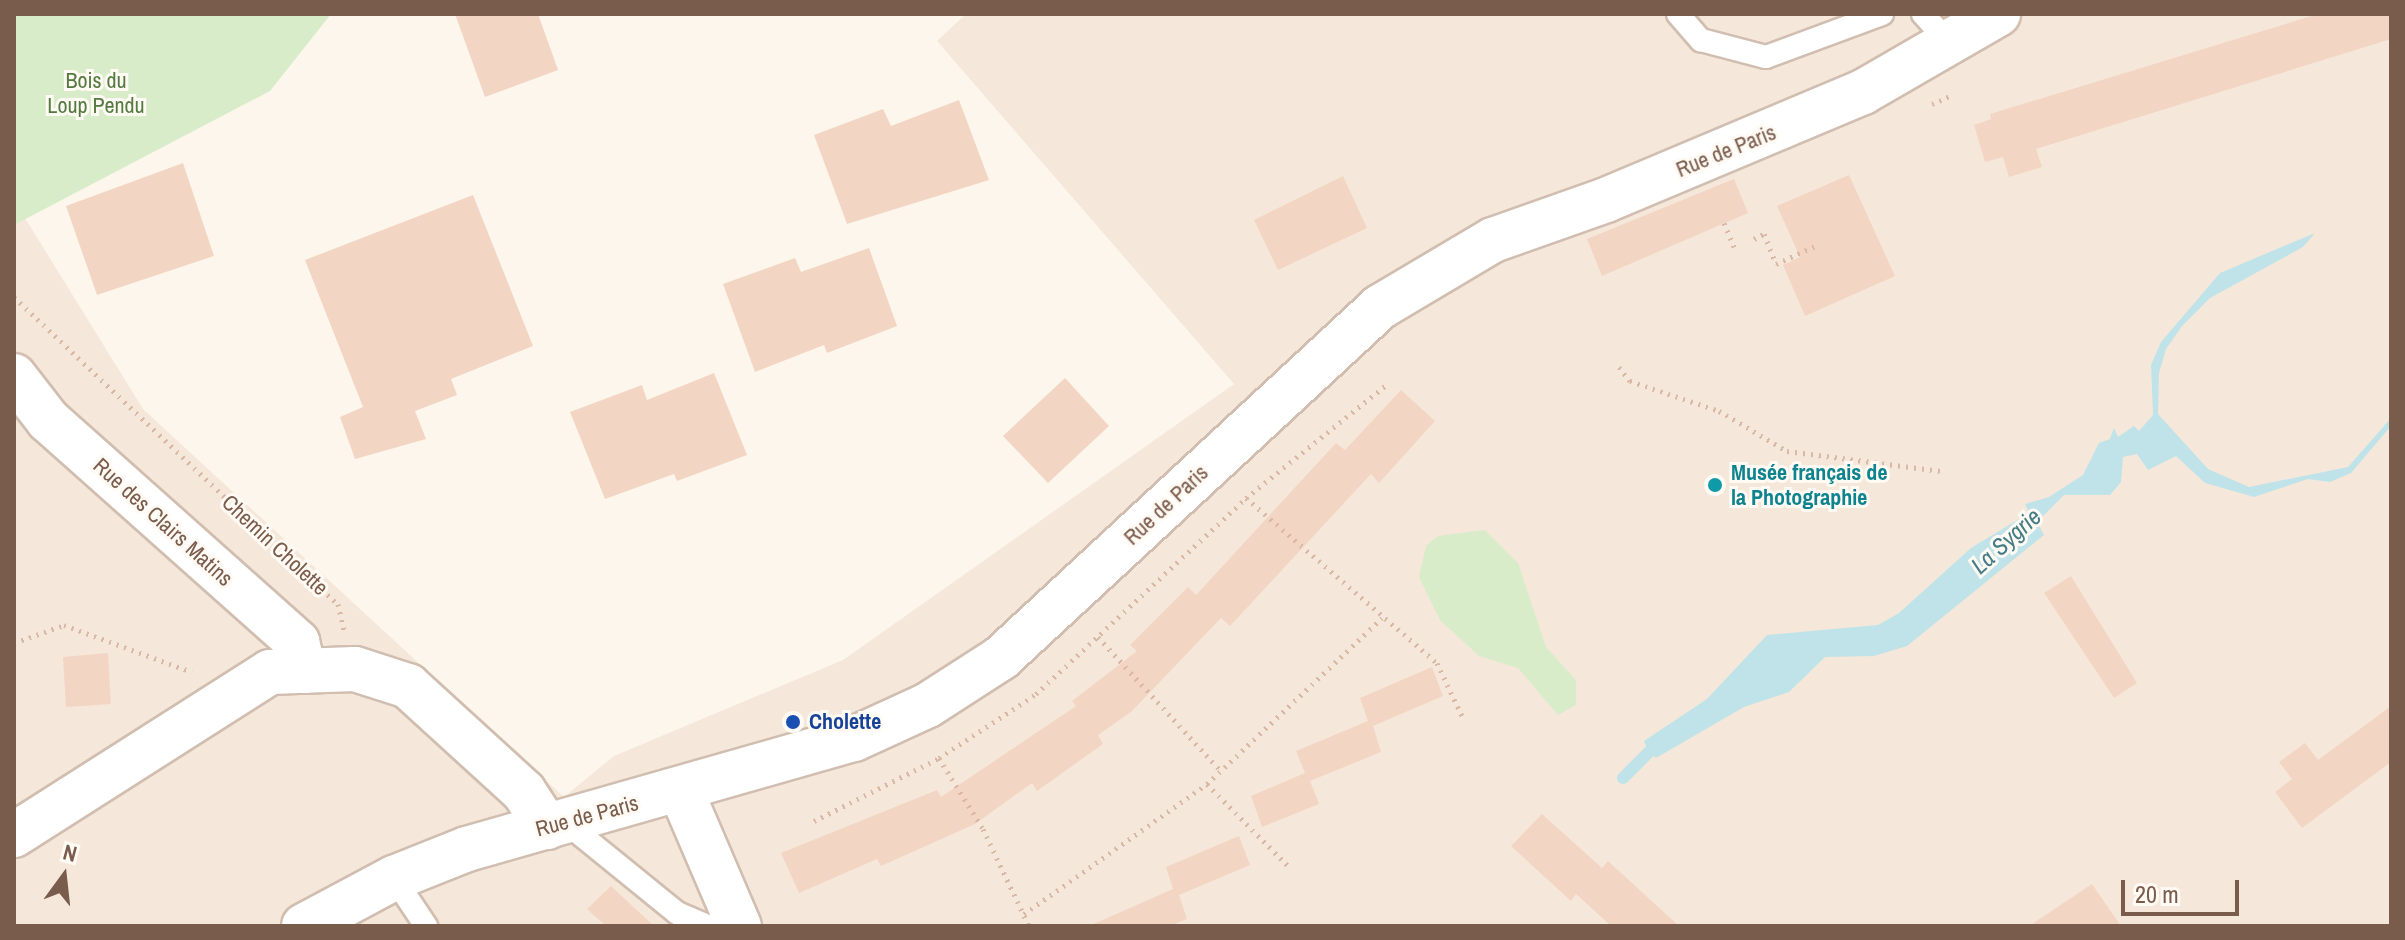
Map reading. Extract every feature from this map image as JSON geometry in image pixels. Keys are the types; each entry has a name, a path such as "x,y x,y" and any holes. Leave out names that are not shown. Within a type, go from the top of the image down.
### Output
{"street":[{"name":"Rue de Paris","path":"304,926 394,878 467,849 681,791 854,739 928,705 1001,658 1380,307 1493,240 1606,200 1809,116 1936,28 1998,14"},
{"name":"Rue des Clairs Matins","path":"14,376 48,420 297,642 304,671"},
{"path":"14,835 270,672 355,669 408,686 556,824"},
{"path":"681,791 739,926"}],"lane":[{"path":"1678,14 1701,40 1766,57 1882,14"},
{"path":"556,824 677,913 708,926"},
{"path":"394,878 426,926"}],"path":[{"path":"1724,223 1734,247"},
{"path":"1754,239 1764,234 1776,264 1815,246"},
{"name":"Chemin Cholette","path":"14,297 338,604 355,669"},
{"path":"1619,367 1630,381 1719,411 1787,451 1941,471"},
{"path":"1246,498 1437,663 1463,718"},
{"path":"1024,914 1207,784 1382,618"},
{"path":"14,643 64,625 219,681 251,685"},
{"path":"1098,637 1221,771"},
{"path":"939,758 983,829 1029,926"},
{"path":"1207,784 1290,868"}],"shaded area":[{"path":"966,14 2391,14 2391,926 14,926 14,225 25,218 143,409 564,797 614,756 843,660 1234,384 937,41"}],"green space":[{"name":"Bois du Loup Pendu","path":"14,14 331,14 270,91 14,225"},
{"path":"1485,530 1518,563 1546,647 1576,680 1576,705 1558,715 1518,668 1479,656 1440,620 1419,577 1426,546 1438,536"}],"water":[{"path":"2315,233 2303,247 2210,298 2182,326 2166,349 2159,373 2158,414 2208,469 2249,487 2348,467 2391,418 2391,426 2351,473 2330,482 2308,479 2254,497 2205,483 2176,456 2148,470 2137,454 2123,457 2121,482 2110,495 2064,495 2037,522 2044,535 1907,646 1874,656 1825,657 1789,692 1744,707 1656,758 1648,750 1644,741 1707,699 1767,635 1878,625 1899,613 1971,548 2029,513 2025,504 2049,497 2083,475 2099,443 2110,439 2114,428 2118,437 2134,426 2139,431 2153,415 2151,365 2161,342 2220,273"}],"building":[{"path":"455,14 538,14 558,70 485,97"},
{"path":"2318,14 2391,14 2391,39 2036,149 2042,167 2009,177 2003,157 1985,162 1974,125 1991,119 1990,114"},
{"path":"959,100 989,180 847,224 814,135 883,109 891,126"},
{"path":"183,163 214,256 97,295 66,206"},
{"path":"1849,175 1895,276 1805,316 1783,265 1800,257 1777,206"},
{"path":"1343,176 1367,228 1278,270 1254,220"},
{"path":"1734,179 1748,213 1602,276 1587,239"},
{"path":"473,195 533,346 451,379 457,395 415,411 426,439 355,459 340,417 363,407 305,260"},
{"path":"869,248 897,326 827,353 824,345 755,372 723,284 795,258 801,272"},
{"path":"714,373 747,455 677,481 674,474 605,499 570,412 642,385 647,400"},
{"path":"1065,378 1109,426 1048,483 1003,436"},
{"path":"1401,390 1435,421 1379,483 1371,474 1230,626 1221,618 1131,712 1098,735 1103,744 1037,791 1032,783 975,824 881,866 877,859 799,893 781,853 937,790 941,797 1076,706 1072,701 1137,651 1130,645 1188,587 1196,595 1336,443 1345,450"},
{"path":"2071,576 2137,683 2114,698 2044,593"},
{"path":"108,653 111,704 66,707 63,657"},
{"path":"1432,667 1443,696 1373,726 1381,752 1310,781 1319,804 1262,827 1251,796 1305,773 1296,751 1368,721 1360,698"},
{"path":"2391,706 2391,762 2302,828 2275,792 2292,779 2279,762 2305,743 2318,760"},
{"path":"1542,814 1602,868 1608,861 1679,926 1611,926 1576,894 1571,901 1511,846"},
{"path":"1239,836 1250,865 1179,895 1187,919 1170,926 1089,926 1173,889 1166,867"},
{"path":"2092,884 2121,926 2029,926"},
{"path":"611,886 654,926 606,926 587,909"}],"waterway":[{"name":"La Sygrie","path":"1623,778 1660,741"}],"place":[{"name":"Musée français de la Photographie","path":"1715,485"},
{"name":"Cholette","path":"793,722"}]}
